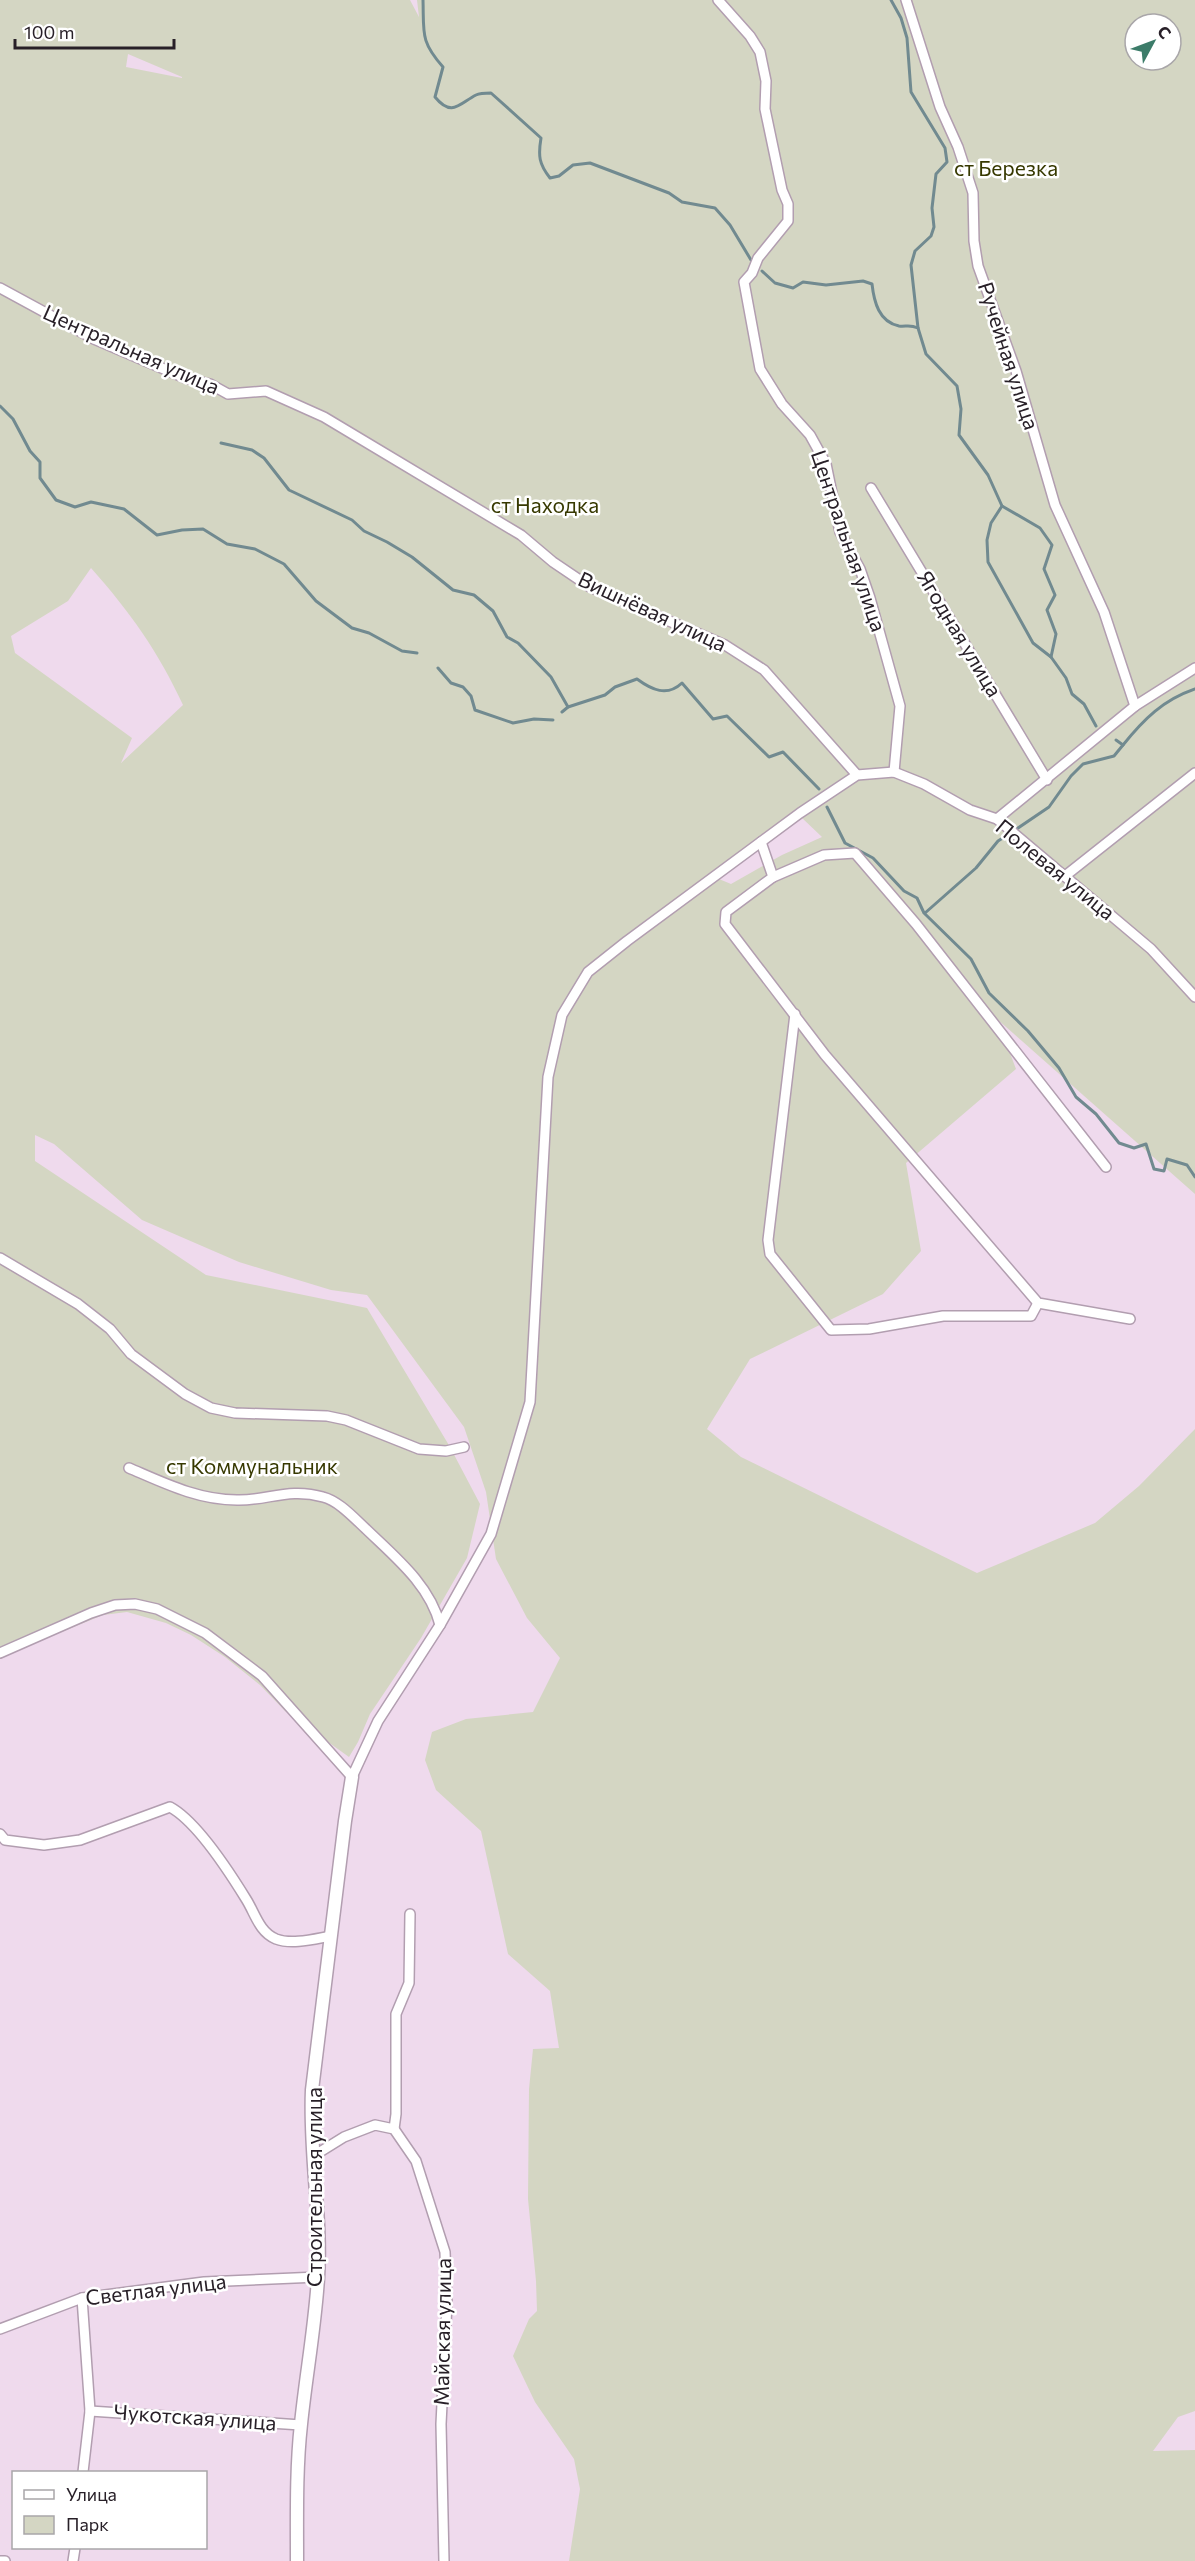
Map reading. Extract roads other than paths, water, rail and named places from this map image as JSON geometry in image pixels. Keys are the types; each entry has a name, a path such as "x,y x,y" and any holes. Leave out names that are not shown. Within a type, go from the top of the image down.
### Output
{"street":[{"name":"Центральная улица","path":"718,0 750,36 760,52 766,81 765,109 782,190 788,204 788,221 758,258 752,273 744,282 760,369 782,404 810,435 826,464 840,532 860,569 900,706 894,772"},
{"name":"Ручейная улица","path":"906,0 940,107 958,147 973,193 974,241 978,266 1016,371 1055,505 1104,612 1135,706"},
{"name":"Центральная улица","path":"0,288 94,339 185,378 210,384 228,394 266,392"},
{"name":"Вишнёвая улица","path":"266,392 324,417 520,535 554,562 590,586 725,645 764,670 857,775"},
{"name":"Ягодная улица","path":"871,488 1047,780"},
{"path":"997,819 1135,706 1195,668"},
{"path":"0,1653 91,1613 115,1605 135,1604 157,1610 205,1633 262,1676 352,1778 378,1721 440,1625 491,1534 530,1402 548,1077 562,1015 588,972 627,940 857,775 894,772"},
{"name":"Полевая улица","path":"894,772 924,784 970,810 997,819 1151,949 1195,997"},
{"path":"1065,876 1195,773"},
{"path":"761,842 773,877"},
{"path":"1106,1167 916,924 855,853 824,855 773,877 726,912 725,924 825,1055 1038,1303 1130,1319"},
{"path":"795,1014 768,1240 770,1254 831,1329 869,1329 943,1316 1030,1316 1038,1303"},
{"path":"0,1258 78,1304 110,1329 130,1354 185,1394 211,1408 235,1413 327,1416 346,1420 419,1449 446,1451 464,1447"},
{"path":"129,1468 189,1493 213,1499 240,1501 290,1493 325,1497 344,1510 406,1567 437,1610 440,1625"},
{"name":"Строительная улица","path":"297,2561 297,2480 301,2425 318,2277 315,2155 311,2118 312,2090 352,1778"},
{"path":"0,1834 5,1840 44,1845 80,1840 171,1807 182,1814 210,1848 246,1899 262,1930 276,1939 303,1941 331,1936"},
{"path":"315,2155 344,2137 375,2125 394,2129 396,2014 409,1983 410,1914"},
{"name":"Майская улица","path":"394,2129 416,2161 445,2252 447,2303 441,2424 444,2561"},
{"name":"Светлая улица","path":"0,2329 82,2298 204,2282 318,2277"},
{"path":"82,2298 90,2411 83,2471"},
{"name":"Чукотская улица","path":"90,2411 301,2425"},
{"path":"0,2561 5,2561"}],"waterway":[{"path":"423,0 427,43 443,67 435,97 446,107 456,107 478,94 491,93 541,138 540,160 550,178 559,176 573,165 590,163 669,193 682,202 715,208 730,225 751,260"},
{"path":"891,0 901,18 907,38 911,92 945,148 947,162 936,174 932,208 934,227 931,236 915,251 911,265 918,328"},
{"path":"762,271 775,283 793,288 803,282 826,285 863,281 872,284 874,298 882,316 892,324 918,328 926,354 957,386 961,409 959,435 988,475 1002,506 1040,528 1052,545 1044,569 1055,595 1047,610 1056,634 1051,657 1066,678 1072,694 1084,704 1096,726"},
{"path":"0,406 13,419 30,451 40,462 40,478 56,500 75,507 91,502 124,509 157,535 203,529 227,544 255,549 284,564 316,601 352,628 369,633 402,651 417,653"},
{"path":"221,443 252,450 264,458 289,490 352,520 364,531 412,557 453,590 474,595 493,611 507,637 518,643 551,677 568,707"},
{"path":"1002,506 991,523 987,540 988,562 1033,643 1051,657"},
{"path":"438,668 451,683 463,687 471,696 475,710 513,723 534,719 553,720"},
{"path":"562,712 568,707 605,695 615,687 637,679 654,689 665,691 682,683 713,719 727,716 769,757 783,752 819,789"},
{"path":"1123,745 1155,711 1173,699 1195,689"},
{"path":"1015,830 1049,807 1071,776 1083,764 1114,756 1123,745 1116,740"},
{"path":"827,807 845,843 873,858 904,891 917,898 924,913 971,959 989,993 1028,1031 1059,1068 1076,1097 1096,1114 1119,1143 1134,1148 1146,1144 1154,1169 1164,1171 1167,1159 1187,1165 1195,1177"},
{"path":"925,913 976,868 998,841 1009,834"}],"park label":[{"name":"ст Березка","path":"1006,169"},
{"name":"ст Находка","path":"545,506"},
{"name":"ст Коммунальник","path":"252,1467"}]}
